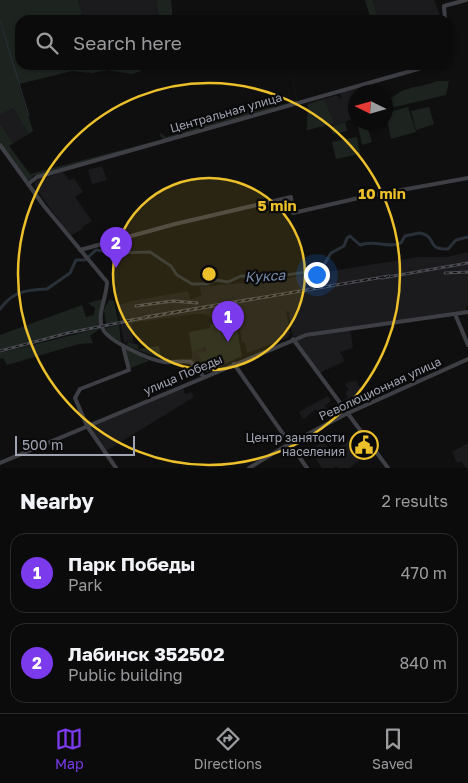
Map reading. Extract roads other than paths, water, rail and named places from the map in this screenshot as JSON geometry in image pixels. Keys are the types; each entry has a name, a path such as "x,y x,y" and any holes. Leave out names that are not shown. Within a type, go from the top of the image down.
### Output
{"street":[{"path":"445,15 444,6 466,0"},
{"name":"Центральная улица","path":"28,184 37,178 415,70"},
{"path":"0,145 28,184 106,282 102,321 104,331 123,345 154,360 191,362 204,377"},
{"path":"80,250 175,224 291,197 293,213 363,197 468,178"},
{"name":"улица Победы","path":"0,463 293,339 314,333 468,312"},
{"path":"454,314 468,345"},
{"path":"293,339 388,468"},
{"path":"116,468 87,426 75,402 77,391 129,370 123,345"},
{"name":"Революционная улица","path":"249,468 289,444 348,414 468,359"},
{"path":"234,364 307,468"}],"waterway":[{"path":"0,21 29,116"},
{"name":"Кукса","path":"0,309 15,295 33,290 47,289 70,273 76,260 85,260 96,250 116,253 150,252 171,266 177,275 192,284 207,284 216,280 228,282 241,276 255,277 264,273 272,277 321,270 331,253 344,246 347,238 350,236 360,245 365,243 396,245 401,243 405,236 419,233 429,237 434,245 441,249 448,249 456,240 468,237"}],"railway":[{"path":"382,278 468,263"},
{"path":"445,273 468,272"},
{"path":"126,321 389,276 145,317"},
{"path":"136,306 173,301 197,303"},
{"path":"0,351 68,333 133,320"}],"place":[{"name":"Лабинск 352502","path":"116,268"},
{"name":"Парк Победы","path":"228,342"},
{"name":"Центр занятости населения","path":"364,445"}]}
